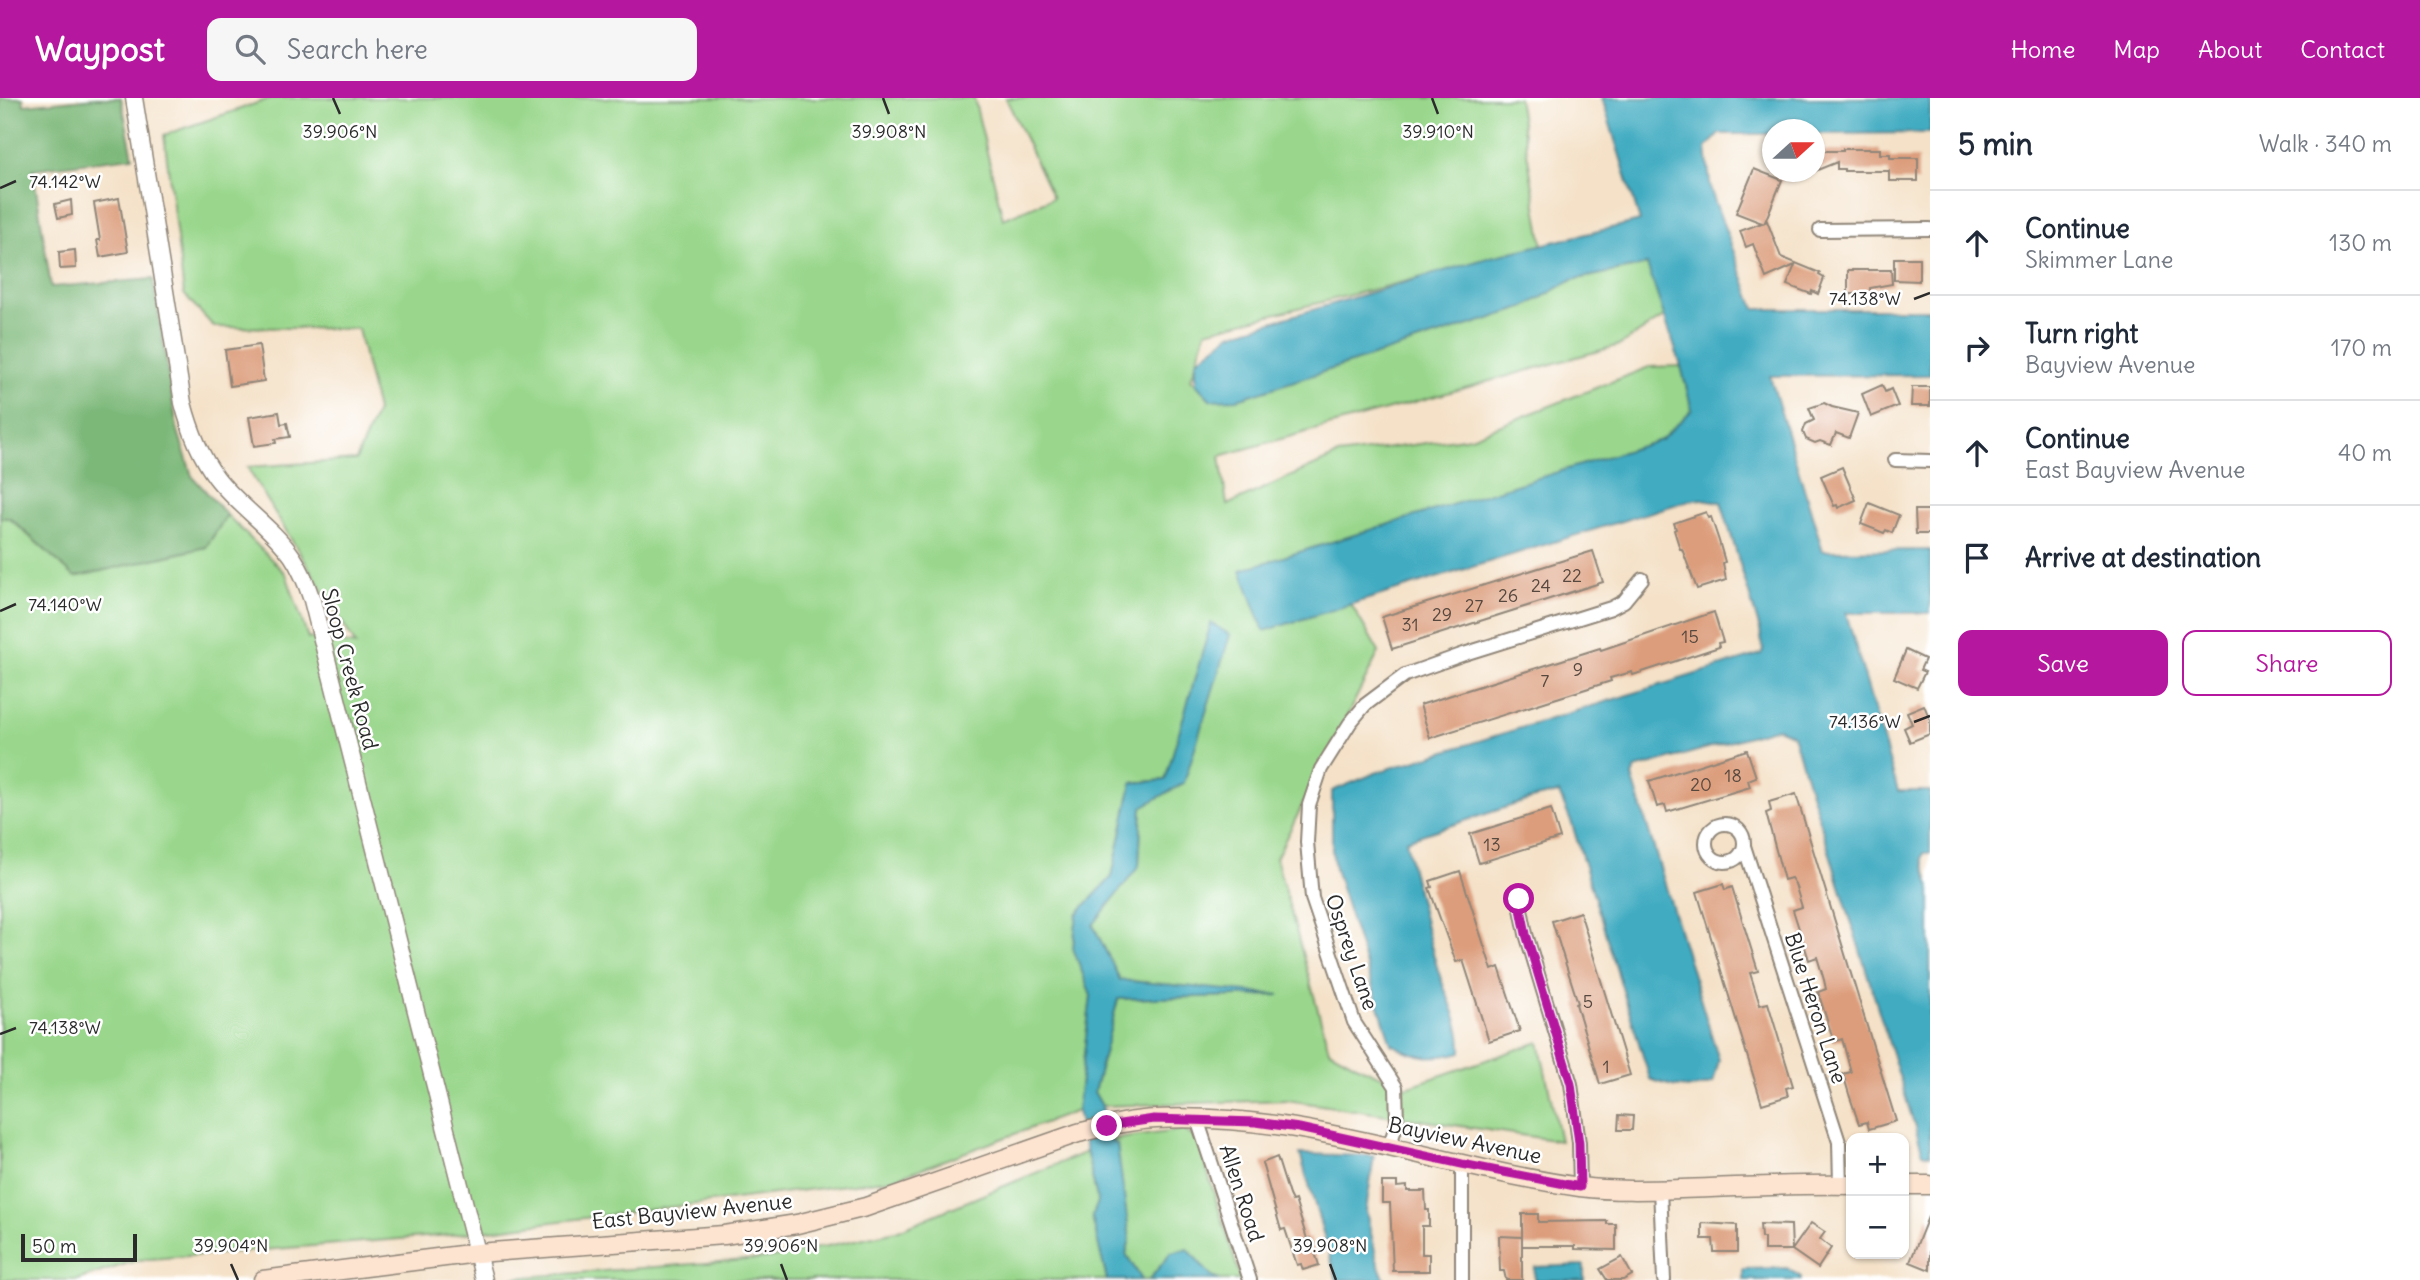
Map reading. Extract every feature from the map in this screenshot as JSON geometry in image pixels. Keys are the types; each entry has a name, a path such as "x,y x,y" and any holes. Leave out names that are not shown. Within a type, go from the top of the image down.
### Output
{"main road":[{"name":"East Bayview Avenue","path":"262,1280 477,1253 724,1235 797,1224 866,1207 1077,1133 1154,1119 1197,1119"},
{"name":"Bayview Avenue","path":"1197,1119 1256,1122 1299,1128 1580,1187 1660,1189 1845,1185"},
{"path":"1909,1185 1930,1185"}],"street":[{"name":"Sloop Creek Road","path":"134,98 183,403 190,429 203,458 218,479 293,557 312,600 484,1280"},
{"path":"1820,230 1930,229"},
{"path":"1895,460 1930,461"},
{"name":"Osprey Lane","path":"1389,1147 1397,1124 1396,1087 1354,1022 1312,898 1307,842 1309,805 1321,769 1350,723 1365,705 1405,675 1611,608 1624,601 1642,579"},
{"name":"Blue Heron Lane","path":"1744,846 1839,1142 1845,1185"},
{"path":"1519,899 1526,934 1571,1084 1579,1143 1580,1187"},
{"name":"Allen Road","path":"1197,1119 1250,1280"},
{"path":"1462,1164 1462,1280"},
{"path":"1660,1189 1664,1280"}],"green space":[{"path":"0,98 23,98 24,105 121,98 133,157 33,169 51,287 153,279 177,428 192,476 227,515 206,547 75,577 10,518 0,518"},
{"path":"272,98 974,98 1003,219 1053,198 1006,98 1518,98 1543,247 1206,331 1191,379 1211,400 1523,308 1572,280 1648,265 1665,316 1620,345 1220,456 1227,505 1338,455 1471,437 1649,367 1681,366 1692,410 1662,440 1264,630 1351,604 1379,652 1276,858 1329,1050 1407,1087 1539,1042 1560,1141 1287,1100 1102,1106 1094,1092 1118,999 1271,995 1120,980 1093,925 1139,866 1142,807 1165,780 1132,783 1112,877 1077,914 1073,948 1091,996 1077,1111 893,1179 450,1235 138,1260 77,1280 0,1280 0,518 9,518 75,577 206,547 227,515 286,574 308,638 356,645 247,467 356,460 377,411 358,329 214,327 184,294 164,135"},
{"path":"1182,1130 1197,1138 1241,1280 1220,1280 1171,1253 1149,1280 1142,1280 1126,1254 1130,1239 1109,1140"},
{"path":"1086,1152 1098,1202 1092,1217 1107,1280 487,1280 772,1258 896,1231"}],"water":[{"path":"1602,98 1930,98 1930,133 1825,134 1825,119 1762,119 1762,134 1719,134 1706,148 1711,191 1755,309 1930,309 1930,375 1770,376 1823,551 1930,550 1930,613 1846,613 1898,791 1930,791 1930,853 1924,853 1922,858 1930,886 1930,1155 1923,1153 1793,735 1777,728 1635,769 1632,776 1719,1060 1713,1083 1682,1087 1650,1079 1572,824 1559,793 1535,798 1406,840 1433,954 1457,1020 1461,1052 1425,1056 1391,1044 1335,869 1332,851 1332,791 1378,772 1761,654 1763,650 1760,630 1721,502 1701,499 1687,501 1264,631 1241,570 1661,440 1692,410 1681,366 1647,265 1572,280 1523,308 1238,399 1211,400 1196,384 1196,361 1231,334 1491,257 1640,221"},
{"path":"1211,623 1230,635 1184,783 1142,807 1139,866 1093,925 1120,980 1280,995 1118,999 1094,1092 1102,1106 1109,1140 1117,1144 1130,1239 1126,1254 1142,1280 1107,1280 1092,1217 1098,1202 1077,1111 1091,996 1073,948 1077,914 1112,877 1132,783 1165,780"},
{"path":"1300,1154 1374,1156 1366,1211 1378,1264 1385,1280 1337,1280"},
{"path":"1188,1249 1211,1276 1220,1280 1149,1280 1171,1253"},
{"path":"1584,1265 1584,1280 1534,1280 1535,1267"},
{"path":"1787,1268 1801,1277 1801,1280 1743,1280 1743,1269"}],"building":[{"path":"1880,149 1880,154 1890,154 1890,158 1918,158 1918,181 1889,181 1889,171 1844,171 1837,169 1837,162 1825,167 1825,151"},
{"path":"1754,169 1762,172 1762,182 1781,182 1765,222 1767,221 1781,257 1820,273 1824,278 1818,294 1787,285 1795,265 1766,278 1753,244 1746,247 1740,231 1762,223 1736,213"},
{"path":"119,198 128,252 100,257 94,203"},
{"path":"71,200 72,215 58,218 55,204"},
{"path":"75,250 76,268 60,269 59,252"},
{"path":"1894,258 1919,258 1919,281 1894,280"},
{"path":"1848,270 1891,270 1892,284 1870,288 1870,294 1848,294"},
{"path":"259,345 264,381 230,386 225,350"},
{"path":"1882,385 1885,392 1891,389 1898,406 1871,417 1862,394"},
{"path":"1912,387 1930,387 1930,406 1911,406"},
{"path":"1824,403 1858,413 1849,438 1836,433 1831,445 1806,439 1803,432 1806,424 1814,420 1809,408"},
{"path":"279,412 281,424 287,423 290,437 275,439 276,443 254,446 249,417"},
{"path":"1842,467 1856,500 1838,508 1837,505 1834,506 1821,476"},
{"path":"1869,503 1899,515 1892,533 1886,530 1884,533 1861,524"},
{"path":"1915,510 1930,510 1930,534 1916,534"},
{"path":"1706,512 1708,518 1711,517 1719,541 1725,562 1726,580 1697,589 1680,549 1674,523"},
{"path":"1593,551 1603,582 1392,649 1382,617"},
{"path":"1714,612 1723,642 1718,643 1719,647 1633,675 1632,672 1610,678 1611,681 1430,738 1420,705 1600,648 1601,650"},
{"path":"1906,650 1925,659 1920,670 1925,672 1917,688 1894,678"},
{"path":"1924,705 1930,720 1930,734 1910,742 1904,728 1912,724 1907,712"},
{"path":"1747,750 1756,777 1748,780 1750,787 1667,812 1665,805 1657,807 1649,781"},
{"path":"1796,794 1896,1121 1869,1129 1867,1122 1859,1124 1849,1094 1843,1074 1851,1072 1842,1039 1834,1042 1818,992 1826,989 1824,980 1817,957 1809,960 1793,910 1802,907 1791,878 1784,880 1766,813 1771,811 1769,802"},
{"path":"1551,809 1560,838 1479,863 1470,834"},
{"path":"1460,871 1492,970 1499,967 1520,1031 1489,1041 1463,960 1456,962 1429,888 1432,887 1430,881"},
{"path":"1723,884 1725,890 1732,887 1758,971 1750,973 1760,1005 1768,1003 1793,1086 1786,1088 1788,1096 1762,1104 1697,892"},
{"path":"1580,912 1630,1075 1600,1084 1552,921"},
{"path":"1619,1115 1633,1116 1632,1130 1618,1130"},
{"path":"1277,1157 1289,1195 1292,1201 1295,1200 1307,1239 1310,1238 1319,1265 1303,1270 1301,1264 1297,1265 1285,1229 1281,1230 1262,1163"},
{"path":"1382,1182 1397,1182 1397,1187 1407,1186 1407,1191 1425,1191 1429,1226 1422,1226 1422,1254 1429,1254 1429,1271 1393,1271 1390,1203 1382,1203"},
{"path":"1522,1214 1538,1214 1538,1222 1607,1221 1607,1224 1616,1224 1616,1250 1575,1249 1575,1246 1522,1246"},
{"path":"1930,1217 1930,1270 1910,1262"},
{"path":"1702,1223 1737,1225 1737,1252 1714,1252 1713,1239 1702,1239"},
{"path":"1811,1223 1825,1232 1820,1239 1831,1248 1818,1268 1792,1250"},
{"path":"1760,1224 1791,1225 1792,1250 1764,1250"},
{"path":"1499,1236 1522,1237 1522,1280 1506,1280 1504,1271 1500,1271"},
{"path":"1622,1257 1632,1275 1623,1280 1607,1280 1600,1269"}],"route":[{"path":"1107,1126 1154,1119 1256,1122 1299,1128 1580,1187 1579,1143 1571,1084 1526,934 1519,899"}]}
